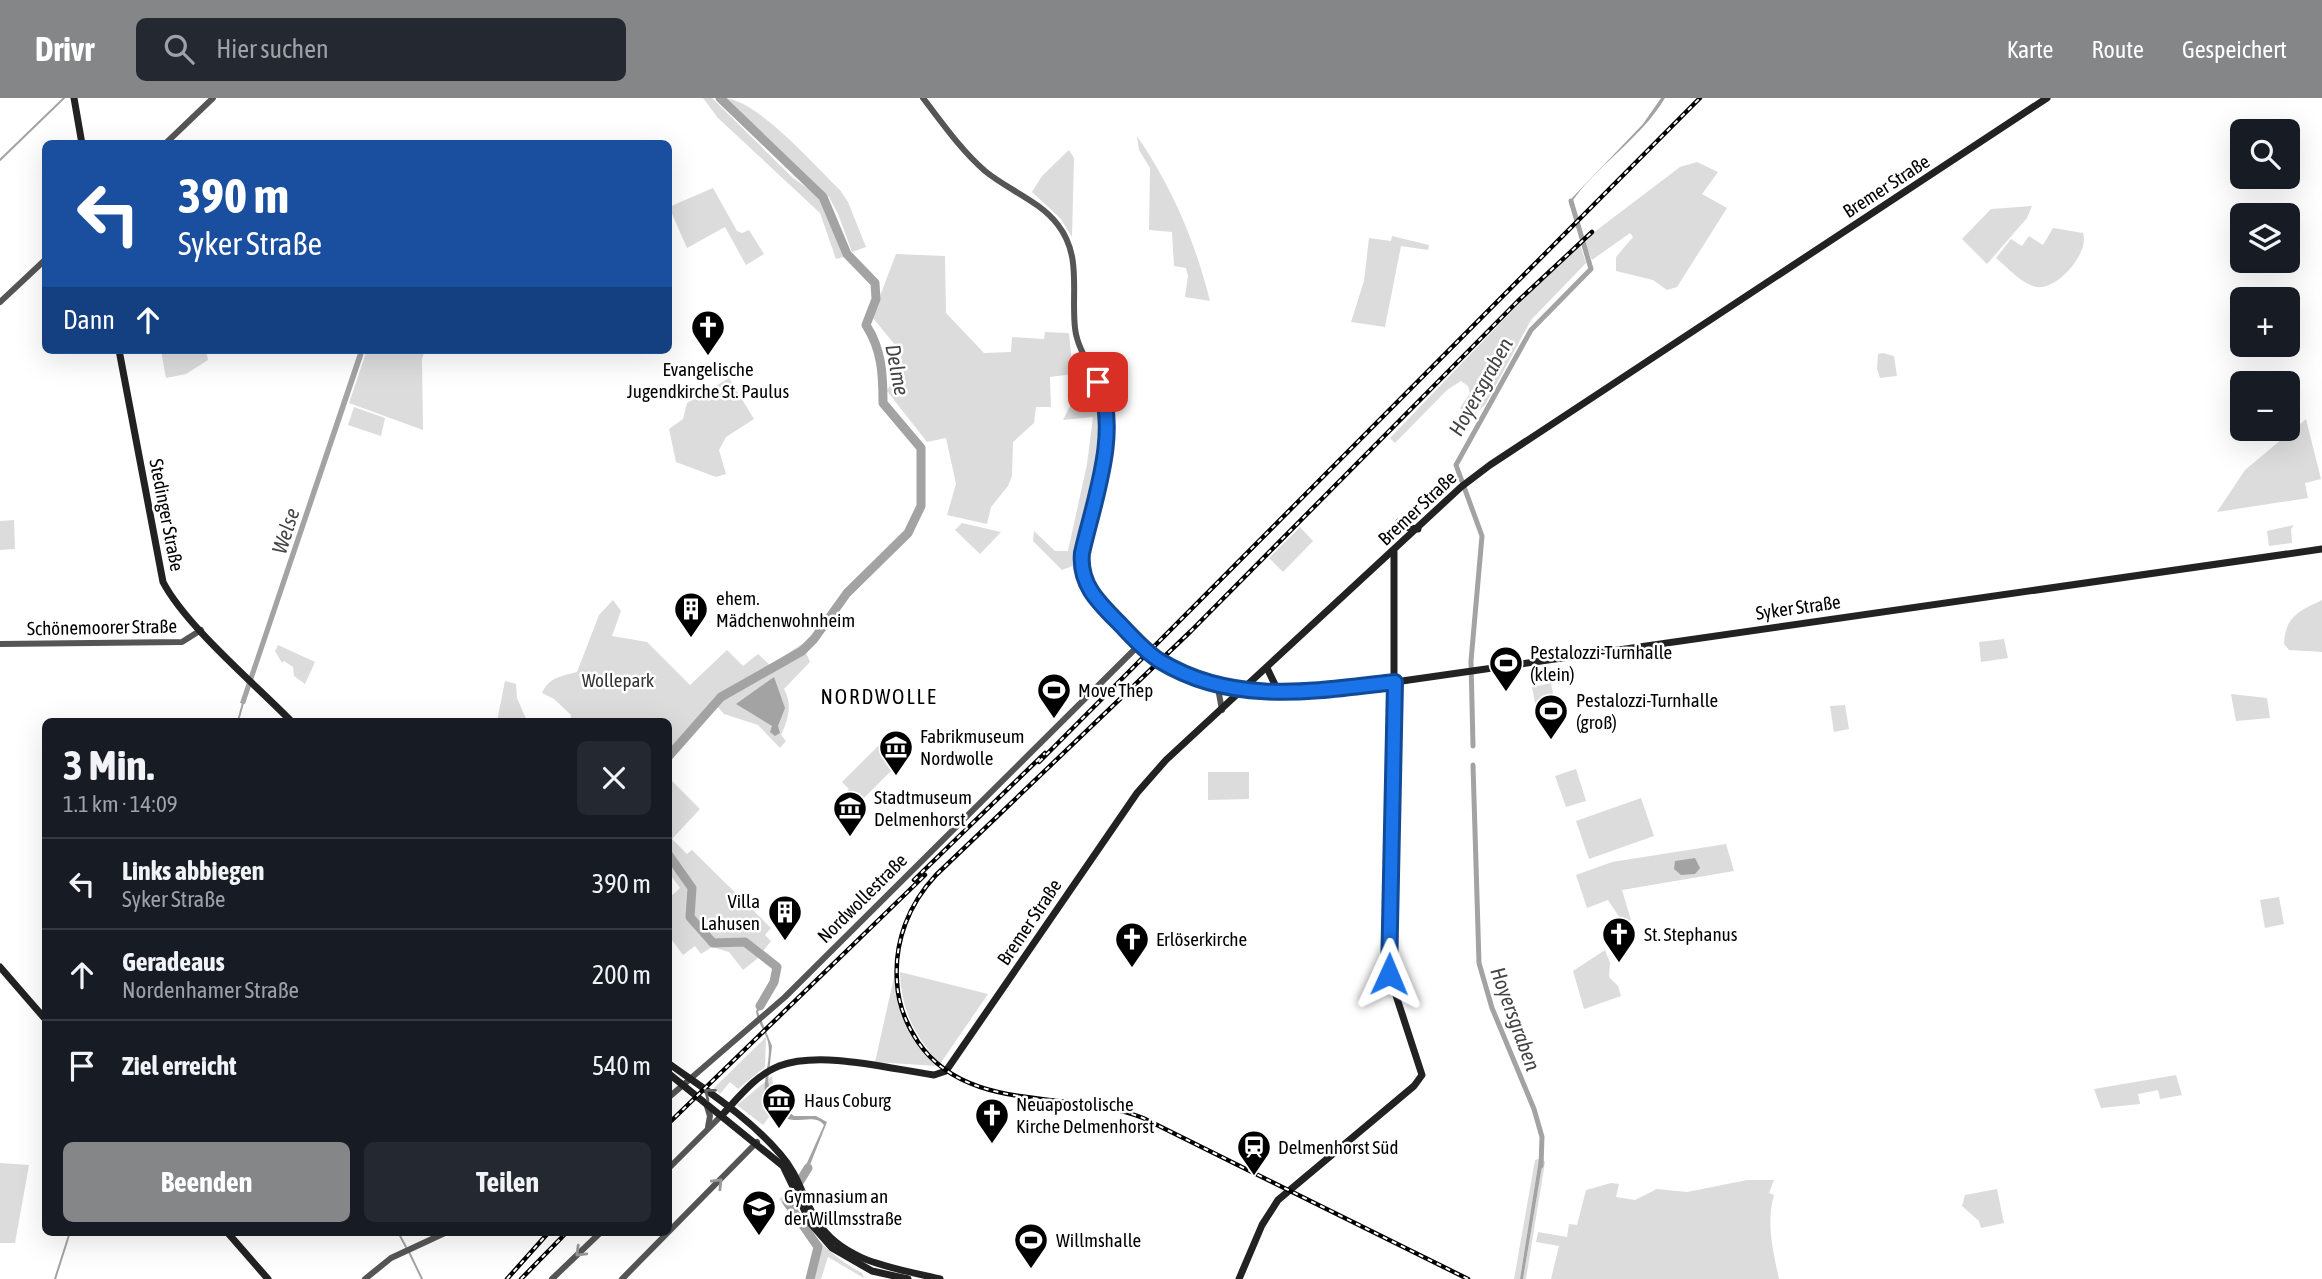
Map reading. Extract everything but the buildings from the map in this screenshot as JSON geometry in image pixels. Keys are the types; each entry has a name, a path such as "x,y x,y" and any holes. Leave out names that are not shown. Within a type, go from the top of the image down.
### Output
{"main road":[{"path":"74,98 81,140"},
{"name":"Bremer Straße","path":"728,1108 773,1069 819,1059 934,1075 950,1066 1126,804 1166,761 1378,568 1463,485 2047,98"},
{"name":"Stedinger Straße","path":"120,354 163,582 175,601 201,630 288,718"},
{"path":"1399,522 1404,527 1418,529"},
{"name":"Syker Straße","path":"1243,691 1279,693 1395,682 2322,549"},
{"path":"1238,1279 1262,1225 1278,1200 1414,1086 1422,1075 1389,974 1395,682 1394,552"},
{"path":"1378,568 1388,571 1395,582"},
{"path":"1267,668 1279,693"},
{"path":"0,967 42,1015"},
{"path":"672,1066 769,1141 820,1225 845,1249 874,1263 940,1279"},
{"path":"672,1076 757,1142 783,1166 797,1185 817,1233 842,1256 872,1271 908,1279"},
{"path":"722,1115 728,1108"},
{"path":"230,1236 268,1279"}],"street":[{"path":"169,140 213,98"},
{"path":"923,98 968,155 988,173 1045,212 1057,223 1071,248 1074,266 1075,331 1102,389 1108,419 1082,553 1082,570 1092,594 1155,658 1176,669 1243,691"},
{"path":"0,303 42,263"},
{"name":"Schönemoorer Straße","path":"0,644 182,642 201,630"},
{"name":"Nordwollestraße","path":"672,1094 763,1018 1140,644"},
{"path":"1217,683 1222,710"},
{"path":"706,1102 710,1116 707,1130"},
{"path":"672,1165 722,1115"},
{"path":"672,1228 757,1142"},
{"path":"365,1279 409,1249 438,1236"},
{"path":"552,1279 597,1236"},
{"path":"622,1279 664,1236"}],"green space":[{"path":"703,98 712,98 793,178 820,197 844,257 836,259 820,213 718,118"},
{"path":"723,98 752,109 768,121 840,190 848,202 866,247 852,252 829,197"},
{"path":"1137,136 1150,155 1181,215 1210,301 1185,297 1188,276 1186,268 1174,266 1172,232 1149,230 1150,168 1139,150"},
{"path":"1069,150 1074,158 1072,237 1060,218 1032,192 1042,176"},
{"path":"1697,162 1718,172 1702,194 1727,208 1677,287 1667,290 1653,280 1616,271 1616,257 1633,237 1630,233 1592,260 1585,243 1593,233 1680,167"},
{"path":"713,188 737,231 742,233 749,230 764,254 746,265 725,227 687,248 672,214 672,206"},
{"path":"2032,206 2027,218 1987,264 1962,239 1991,209"},
{"path":"2053,228 2083,233 2084,241 2077,259 2063,276 2054,282 2045,286 2032,286 1996,258 2011,239 2022,246 2029,236 2043,245"},
{"path":"1392,236 1429,245 1428,250 1401,246 1385,327 1351,322 1364,281 1369,238 1391,241"},
{"path":"1579,241 1586,263 1531,320 1485,405 1469,419 1460,408 1470,393 1468,386 1461,381 1447,390 1395,443 1390,438"},
{"path":"896,254 945,256 946,313 984,353 1011,352 1012,337 1044,339 1045,332 1069,333 1073,374 1050,377 1051,407 1036,407 1034,423 1013,442 1012,476 1008,486 991,507 987,524 947,515 956,484 946,438 927,442 887,391 900,366 901,352 872,317"},
{"path":"162,354 207,354 208,360 186,374 166,378"},
{"path":"366,354 424,354 423,430 349,403"},
{"path":"1878,354 1894,356 1897,376 1880,378 1877,369"},
{"path":"729,378 754,419 726,437 719,450 726,474 716,477 676,462 669,429 683,419 687,403"},
{"path":"1098,392 1103,417 1101,435 1075,565 1062,570 1033,541 1034,531 1055,551 1068,551 1087,464 1093,417 1063,420 1076,394"},
{"path":"354,407 385,418 381,436 348,425"},
{"path":"2306,419 2321,479 2305,483 2308,498 2217,512 2245,470 2280,441 2300,441 2300,424"},
{"path":"14,520 15,549 0,550 0,521"},
{"path":"962,523 1001,532 980,554 955,530"},
{"path":"2294,525 2291,529 2292,543 2269,546 2267,531"},
{"path":"1300,527 1313,541 1283,572 1269,558"},
{"name":"Wollepark","path":"613,600 621,611 612,636 647,642 690,685 727,650 743,666 758,654 770,665 802,644 810,662 784,689 789,712 781,735 786,741 780,748 758,725 724,714 717,706 672,758 672,718 570,718 571,715 554,699 542,693 552,680 577,672 599,615"},
{"path":"2322,600 2322,652 2289,650 2284,644 2290,621"},
{"path":"2004,639 2008,658 1981,662 1979,642"},
{"path":"278,645 315,662 305,684 294,676 293,667 284,661 282,663 275,651"},
{"path":"505,681 516,684 517,698 526,718 498,718"},
{"path":"1551,683 1556,710 1537,714 1532,687"},
{"path":"2231,694 2267,698 2270,718 2236,721"},
{"path":"1845,705 1849,729 1834,732 1830,706"},
{"path":"881,743 886,748 889,746 903,759 858,804 846,792 849,789 842,782"},
{"path":"1576,769 1586,801 1566,807 1555,776"},
{"path":"1208,772 1249,772 1249,799 1208,800"},
{"path":"672,781 700,809 672,839"},
{"path":"1641,798 1654,836 1589,859 1576,821"},
{"path":"672,839 687,854 692,850 771,928 765,935 771,941 757,959 743,970 729,952 712,947 701,954 695,946 683,955 672,940 672,895 680,888 672,877"},
{"path":"1726,844 1734,871 1622,890 1631,920 1624,924 1608,900 1587,908 1576,875 1612,862"},
{"path":"2279,897 2284,924 2265,928 2260,900"},
{"path":"1605,950 1610,963 1609,977 1618,986 1621,996 1584,1009 1573,971"},
{"path":"900,972 988,994 940,1064 911,1022 903,999"},
{"path":"895,973 902,1013 912,1036 937,1066 875,1062"},
{"path":"766,1037 765,1067 738,1089 730,1082 720,1094 714,1088"},
{"path":"2176,1075 2182,1095 2160,1099 2158,1090 2138,1094 2140,1104 2101,1108 2094,1089"},
{"path":"772,1076 774,1092 783,1099 763,1125 737,1105"},
{"path":"1539,1159 1520,1279 1514,1279 1535,1160"},
{"path":"1543,1160 1545,1162 1526,1279 1523,1279"},
{"path":"0,1163 29,1165 15,1243 0,1243"},
{"path":"1747,1180 1774,1180 1769,1193 1774,1195 1770,1226 1779,1279 1551,1279 1559,1246 1536,1242 1538,1232 1567,1237 1569,1224 1577,1225 1586,1190 1611,1183 1619,1184 1616,1197 1635,1200 1657,1189 1687,1192"},
{"path":"1997,1189 2004,1223 1981,1228 1979,1221 1962,1206 1965,1195"},
{"path":"789,1191 809,1229 827,1249 862,1273 864,1278 828,1257 821,1279 809,1279 816,1248 779,1199"}],"shaded area":[{"path":"1661,98 1665,98 1643,127 1594,175 1643,124"},
{"path":"1590,179 1569,206 1572,198"},
{"path":"358,354 364,354 245,704 240,703"},
{"path":"774,677 785,708 778,726 780,733 775,736 770,732 772,726 736,704"},
{"path":"1695,858 1700,868 1695,874 1681,875 1674,869 1675,861"},
{"path":"764,997 766,999 758,1012 772,1046 768,1081 771,1097 794,1116 816,1116 827,1122 804,1180 802,1174 824,1125 812,1119 788,1119 768,1104 765,1084 768,1042 756,1011"},
{"path":"1539,1159 1543,1160 1523,1279 1520,1279"}],"waterway":[{"path":"0,160 64,98"},
{"name":"Delme","path":"672,752 721,697 802,651 814,639 847,593 908,533 921,506 921,448 883,403 880,363 866,325 876,299 875,283 847,254 823,197 720,98"},
{"name":"Hoyersgraben","path":"1473,746 1471,661 1482,536 1456,465 1531,330 1591,269 1571,201"},
{"name":"Welse","path":"239,718 243,703"},
{"name":"Hoyersgraben","path":"1473,765 1479,963 1492,1008 1534,1109 1542,1137 1541,1166"},
{"name":"Delme","path":"672,860 692,888 690,917 713,943 745,942 777,967 774,982 760,1006"},
{"name":"Delme","path":"808,1168 787,1202 818,1247 810,1279"},
{"name":"Welse","path":"55,1279 69,1236"},
{"path":"400,1236 406,1247"},
{"path":"409,1252 422,1279"}],"railway":[{"path":"1039,762 1700,98"},
{"path":"1468,1279 1143,1118 1114,1109 1022,1097 964,1081 939,1065 918,1042 910,1028 898,990 898,952 911,911 936,875 1191,631 1518,301 1592,232"},
{"path":"914,880 1045,753"},
{"path":"672,1120 925,875"},
{"path":"507,1279 545,1236"},
{"path":"521,1279 563,1236"}],"place":[{"name":"Evangelische Jugendkirche St. Paulus","path":"708,357"},
{"name":"ehem. Mädchenwohnheim","path":"691,639"},
{"name":"Pestalozzi-Turnhalle (klein)","path":"1506,693"},
{"name":"Move Thep","path":"1054,720"},
{"name":"Pestalozzi-Turnhalle (groß)","path":"1551,741"},
{"name":"Fabrikmuseum Nordwolle","path":"896,777"},
{"name":"Stadtmuseum Delmenhorst","path":"850,838"},
{"name":"Villa Lahusen","path":"785,942"},
{"name":"St. Stephanus","path":"1619,964"},
{"name":"Erlöserkirche","path":"1132,969"},
{"name":"Haus Coburg","path":"779,1130"},
{"name":"Neuapostolische Kirche Delmenhorst","path":"992,1145"},
{"name":"Delmenhorst Süd","path":"1254,1177"},
{"name":"Gymnasium an der Willmsstraße","path":"759,1237"},
{"name":"Willmshalle","path":"1031,1270"}],"district":[{"name":"NORDWOLLE","path":"879,697"}],"route":[{"path":"1098,382 1107,404 1107,435 1081,565 1092,594 1140,644 1155,658 1176,669 1243,691 1293,693 1395,682 1389,974"}]}
